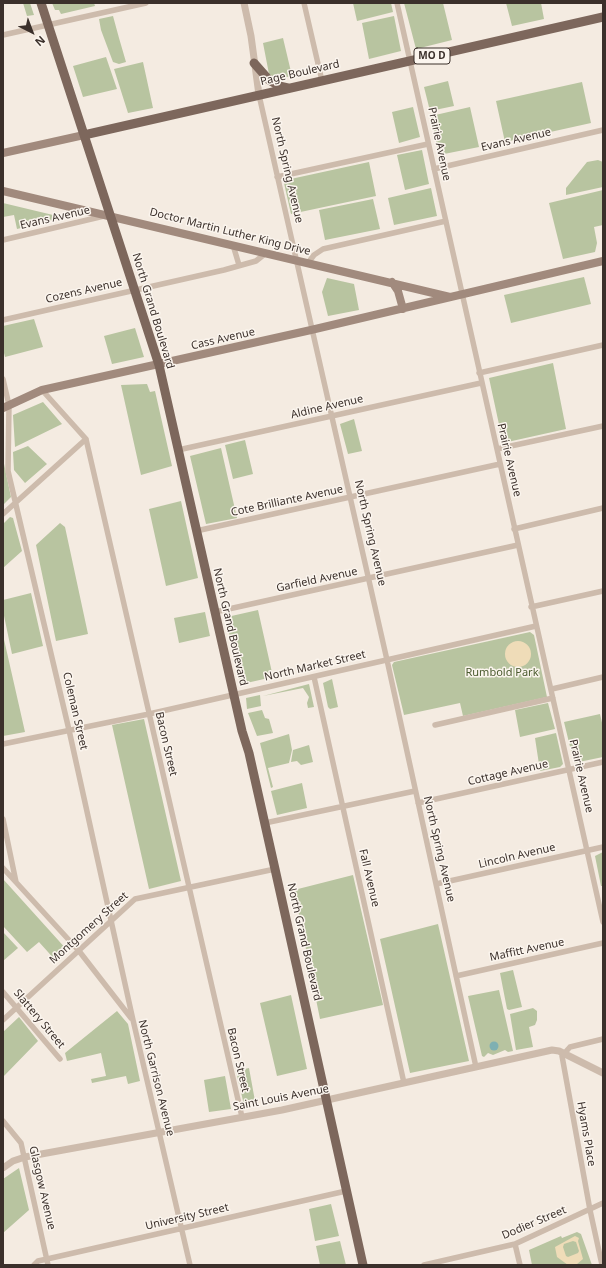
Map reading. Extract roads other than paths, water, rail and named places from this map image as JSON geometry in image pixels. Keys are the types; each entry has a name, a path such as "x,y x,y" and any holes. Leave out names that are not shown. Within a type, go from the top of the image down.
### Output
{"main road":[{"name":"North Grand Boulevard","path":"41,3 158,365 233,695 265,823 363,1265"},
{"name":"Page Boulevard","path":"3,153 603,17"},
{"path":"254,63 269,80 289,88"},
{"name":"Doctor Martin Luther King Drive","path":"3,191 233,244 451,297"},
{"path":"462,294 603,261"},
{"path":"392,282 400,295 403,309"},
{"name":"Cass Avenue","path":"6,407 42,390 403,309 462,294"}],"street":[{"path":"3,36 146,3"},
{"name":"North Spring Avenue","path":"244,3 259,95 311,330 369,579 476,1067"},
{"path":"304,3 322,81"},
{"name":"Prairie Avenue","path":"397,3 531,607 552,689 603,922"},
{"name":"Evans Avenue","path":"434,169 603,130"},
{"path":"277,177 428,144"},
{"name":"Evans Avenue","path":"3,240 110,215"},
{"path":"308,263 323,249 446,221"},
{"path":"233,244 239,266"},
{"name":"Cozens Avenue","path":"3,320 239,266 256,261 266,253"},
{"path":"479,373 603,345"},
{"name":"Coleman Street","path":"3,380 6,407 8,471 17,502 69,730 133,1020"},
{"name":"Aldine Avenue","path":"178,450 481,383"},
{"name":"Bacon Street","path":"42,390 86,439 242,1117"},
{"path":"497,449 603,426"},
{"path":"3,514 86,439"},
{"name":"Cote Brilliante Avenue","path":"196,531 500,464"},
{"path":"514,529 603,508"},
{"name":"Garfield Avenue","path":"215,612 518,545"},
{"path":"531,607 603,591"},
{"name":"North Market Street","path":"3,744 149,714 536,626"},
{"name":"Fall Avenue","path":"314,677 404,1083"},
{"path":"552,689 603,677"},
{"path":"435,725 553,698"},
{"name":"Cottage Avenue","path":"418,803 603,762"},
{"path":"265,823 342,805 415,791"},
{"path":"3,819 16,882"},
{"name":"Lincoln Avenue","path":"436,884 603,847"},
{"name":"North Garrison Avenue","path":"3,868 78,951 133,1020 190,1265"},
{"name":"Montgomery Street","path":"3,1020 134,899 275,868"},
{"name":"Maffitt Avenue","path":"456,976 603,944"},
{"name":"Slattery Street","path":"3,992 60,1059"},
{"name":"Saint Louis Avenue","path":"563,1053 570,1047 603,1039"},
{"name":"Saint Louis Avenue","path":"3,1168 13,1161 25,1157 327,1101 552,1050 563,1053 603,1073"},
{"name":"Hyams Place","path":"563,1053 563,1064 590,1210 602,1265"},
{"name":"Glasgow Avenue","path":"3,1121 19,1138 25,1157 48,1265"},
{"name":"University Street","path":"34,1265 38,1261 346,1191"},
{"name":"Dodier Street","path":"424,1265 515,1244 603,1204"},
{"path":"515,1244 520,1265"}],"water":[{"path":"492,1042 496,1042 498,1046 496,1050 492,1050 490,1048 490,1044"}],"park label":[{"name":"Rumbold Park","path":"502,673"}]}
